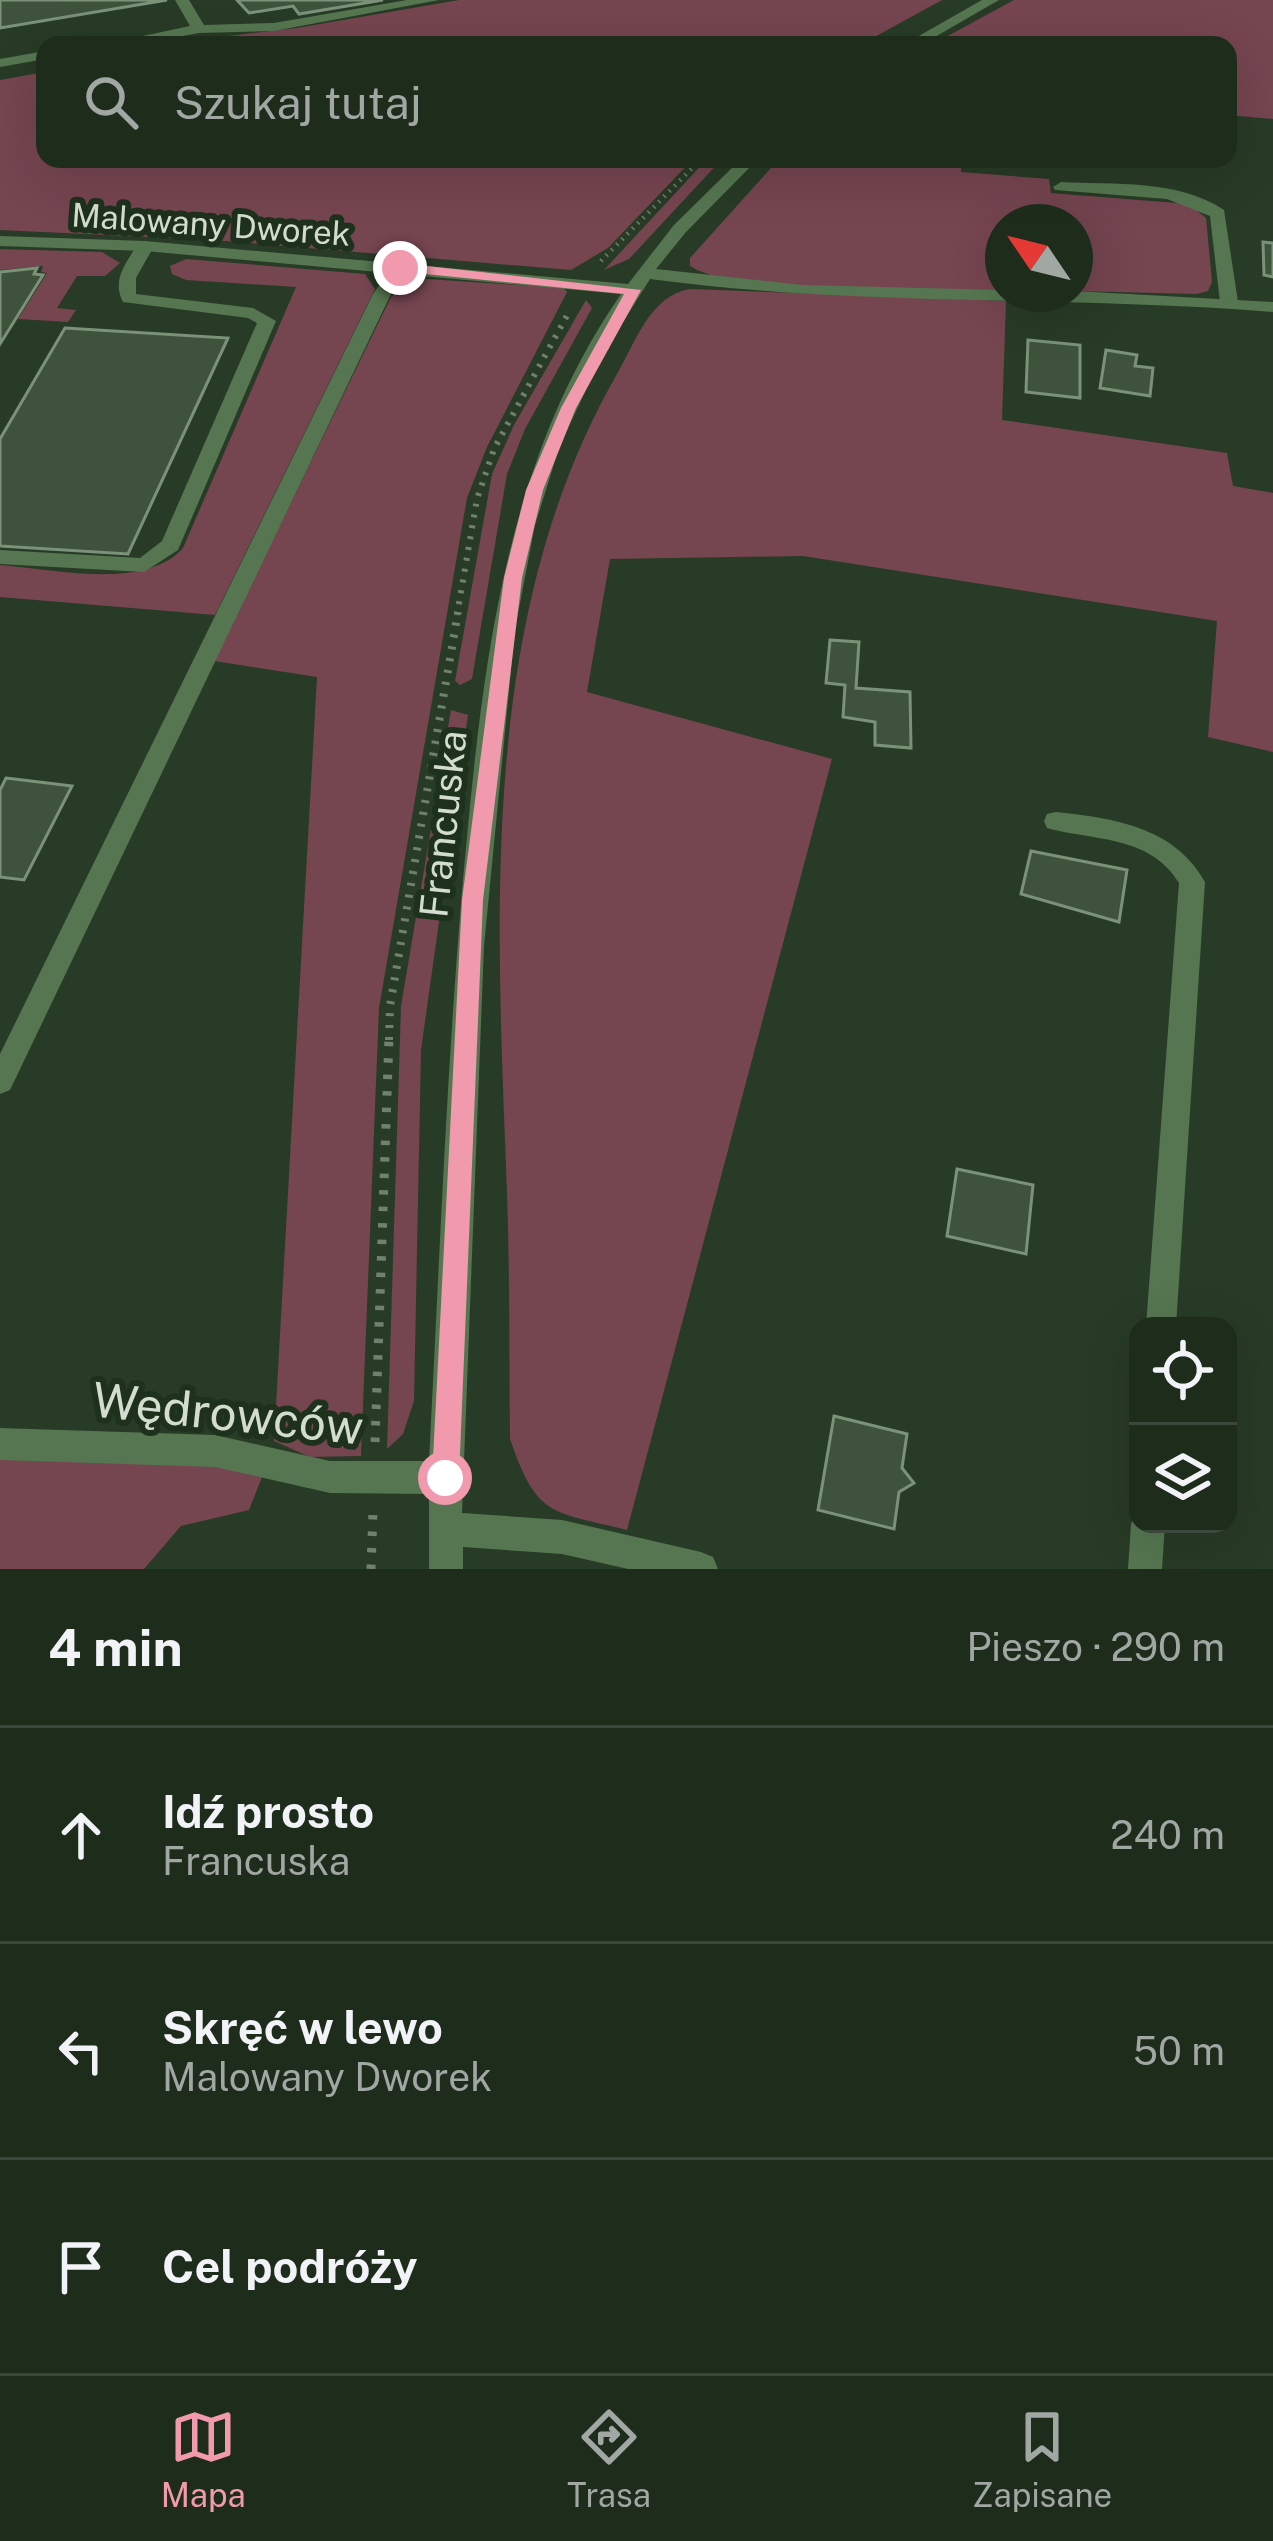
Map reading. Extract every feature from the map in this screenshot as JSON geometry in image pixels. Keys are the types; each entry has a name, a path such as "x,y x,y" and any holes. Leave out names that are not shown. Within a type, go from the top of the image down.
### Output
{"street":[{"path":"182,0 199,29"},
{"path":"158,36 199,29 274,27 432,0"},
{"path":"926,36 992,0"},
{"path":"0,63 36,57"},
{"name":"Francuska","path":"446,1569 445,1478 472,900 513,578 534,490 568,408 640,282 713,193 740,168"},
{"path":"1061,187 1186,198 1212,207 1218,214 1229,302"},
{"name":"Malowany Dworek","path":"0,241 145,246 400,268 902,296 1118,296 1273,307"},
{"path":"0,556 144,565 171,545 267,321 253,314 129,298 124,290 127,277 145,246"},
{"path":"0,1082 372,316 400,268"},
{"path":"1056,821 1099,826 1154,845 1184,864 1192,882 1162,1317"},
{"name":"Wędrowców","path":"0,1444 215,1451 330,1477 445,1478"},
{"path":"445,1529 562,1537 701,1569"},
{"path":"1144,1569 1147,1533"}],"shaded area":[{"path":"459,0 942,0 876,36 228,36"},
{"path":"1014,0 1273,0 1273,119 1237,116 1237,36 948,36"},
{"path":"36,74 36,168 684,168 608,248 571,270 213,240 0,230 0,80"},
{"path":"699,168 714,168 629,259 604,270"},
{"path":"771,168 961,168 961,172 1049,179 1051,193 1189,204 1206,218 1212,282 1208,291 1197,294 1093,291 1093,204 985,204 985,292 793,287 714,276 690,266 690,258"},
{"path":"0,249 102,252 120,263 105,276 77,276 57,308 76,310 68,322 18,319 47,273 41,272 43,266 0,270"},
{"path":"186,259 365,274 375,289 215,615 0,597 0,565 122,573 166,561 183,548 296,287 186,280 172,274 170,266"},
{"path":"412,278 564,288 567,292 487,447 467,498 379,1008 361,1456 310,1457 274,1441 317,677 214,661 391,297"},
{"path":"690,289 985,300 985,312 1006,312 1002,420 1227,453 1233,486 1273,493 1273,752 1208,737 1217,621 803,556 610,559 587,692 832,759 627,1530 550,1507 529,1484 510,1439 500,879 505,773 518,669 539,567 571,468 617,374 654,310"},
{"path":"586,300 592,308 525,429 507,474 472,679 460,685 455,681 492,474 514,425"},
{"path":"451,710 468,715 421,1050 414,1401 403,1434 387,1449 401,1006"},
{"path":"0,1456 219,1464 264,1472 249,1510 181,1526 144,1569 0,1569"}],"building":[{"path":"0,0 167,0 0,28"},
{"path":"237,0 383,0 299,14 293,6 249,13"},
{"path":"1263,242 1273,243 1273,277 1264,275"},
{"path":"37,268 34,274 43,275 0,344 0,272"},
{"path":"65,328 228,338 128,554 0,546 0,439"},
{"path":"1028,340 1080,345 1080,398 1026,392"},
{"path":"1106,350 1137,355 1135,366 1153,368 1150,396 1100,388"},
{"path":"830,640 859,642 856,688 910,692 911,748 875,745 875,722 843,717 845,685 826,683"},
{"path":"6,778 72,786 24,880 0,877 0,790"},
{"path":"1031,851 1127,870 1119,922 1021,894"},
{"path":"957,1169 1033,1185 1026,1254 947,1236"},
{"path":"834,1416 907,1434 902,1468 914,1483 899,1492 894,1529 818,1510"}],"route":[{"path":"400,268 634,290 568,408 534,490 513,578 472,900 445,1478"}]}
